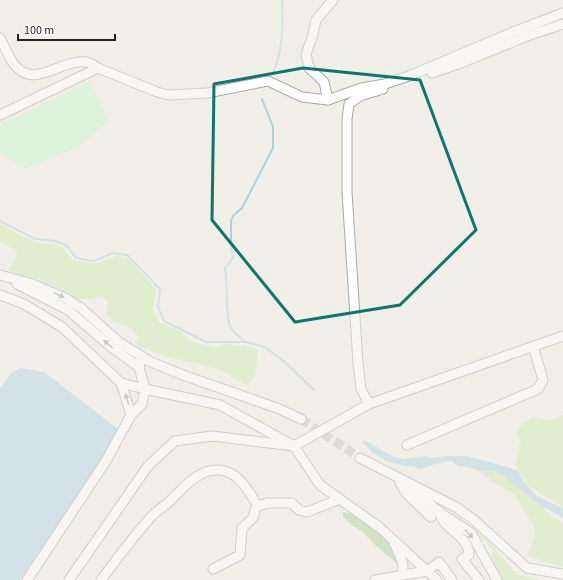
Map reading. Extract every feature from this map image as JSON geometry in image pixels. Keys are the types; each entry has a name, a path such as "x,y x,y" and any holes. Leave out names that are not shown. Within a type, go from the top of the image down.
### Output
{"street":[{"path":"328,100 324,82 309,68 306,54 312,38 316,20 333,0"},
{"path":"0,38 11,61 24,73 36,76 76,63 87,62 157,92 169,95 207,93 268,81 302,97 328,100 361,88 385,84 409,76 511,33 563,14"},
{"path":"369,404 361,389 358,363 347,192 347,119 349,104 360,96 461,63 527,36 563,24"},
{"path":"0,115 98,68"},
{"path":"0,275 33,284 67,298 81,308 119,342 165,368 206,382 223,390 244,396 301,419"},
{"path":"9,278 21,286 50,299 68,310 110,346 139,367"},
{"path":"0,294 24,304 62,327 121,383 131,415"},
{"path":"69,580 148,466 175,441 212,436 294,446 369,404 563,336"},
{"path":"407,445 538,389 543,380 533,346"},
{"path":"26,580 106,462 131,415 142,404 145,389 139,367 142,356"},
{"path":"121,383 220,405 294,446 320,485 379,527 437,580"},
{"path":"360,458 456,507 474,520 527,568 563,574"},
{"path":"101,580 151,516 171,500 183,487 200,475 214,470 225,471 236,477 244,485 258,506"},
{"path":"395,475 437,510 471,533 497,580"},
{"path":"395,475 406,493 431,518"},
{"path":"213,569 240,555 242,528 253,518 256,506 266,503 292,503 299,510 307,512 340,499"},
{"path":"437,510 444,523 465,541 469,549 469,555 462,559 479,580"},
{"path":"393,539 404,566 403,572 400,576"},
{"path":"375,580 427,571 439,562 450,579"}],"highlighted area":[{"path":"303,68 420,80 476,230 400,305 295,322 212,220 214,84"}],"green space":[{"path":"90,81 109,121 77,148 24,169 0,153 0,125"},
{"path":"0,224 34,241 60,245 72,260 95,264 116,256 127,258 156,289 153,309 159,322 180,331 191,341 215,348 226,343 237,346 244,345 257,349 254,378 248,386 218,369 198,363 167,357 137,346 135,341 139,339 137,335 128,327 113,322 106,313 109,303 101,296 92,299 79,299 39,279 14,273 8,269 16,259 17,251 0,241"},
{"path":"563,415 563,507 527,485 515,465 521,440 516,434 522,424 533,417 550,421"},
{"path":"479,471 494,471 508,478 522,492 543,506 549,515 563,523 563,567 527,555 532,546 535,531 532,523 514,494 487,478"},
{"path":"429,499 452,512 477,530 518,575 539,580 500,580 493,565 492,549 484,540"},
{"path":"343,512 356,514 390,539 400,566 374,544 362,531 353,526 343,517"}],"water":[{"path":"21,368 44,372 118,429 122,430 20,580 0,580 0,389 11,373"},
{"path":"364,440 394,457 403,459 424,456 433,458 467,456 511,468 518,471 523,481 537,496 563,508 563,518 534,501 502,475 494,471 479,471 468,467 458,466 451,461 438,463 422,469 388,462 373,453 362,442"}],"waterway":[{"path":"273,73 281,47 282,0"},
{"path":"245,342 232,330 229,323 225,268 233,258 231,246 231,221 233,216 242,208 273,148 273,127 262,99"},
{"path":"0,221 35,239 56,241 66,245 76,258 93,261 113,253 127,255 160,289 158,307 164,321 206,342 246,342 265,347 287,364 314,390"}],"tunnel":[{"path":"301,419 360,458"}]}
